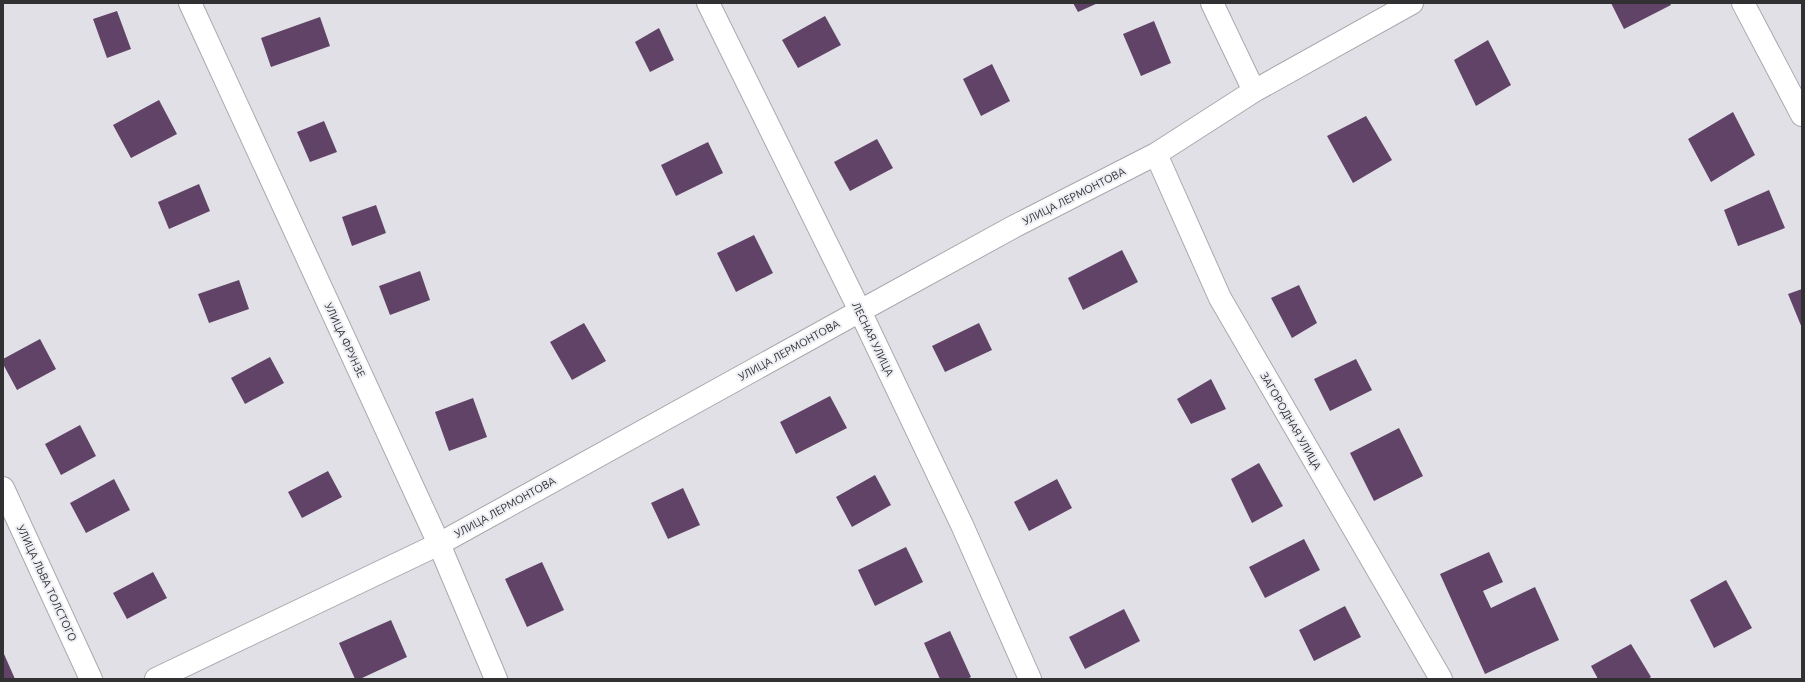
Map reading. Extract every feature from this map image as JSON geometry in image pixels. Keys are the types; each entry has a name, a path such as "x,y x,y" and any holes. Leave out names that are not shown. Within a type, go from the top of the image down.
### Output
{"street":[{"name":"УЛИЦА ФРУНЗЕ","path":"190,3 439,544 496,679"},
{"name":"ЛЕСНАЯ УЛИЦА","path":"708,3 860,311 962,525 1030,679"},
{"path":"1212,3 1254,91"},
{"name":"УЛИЦА ЛЕРМОНТОВА","path":"156,679 439,544 1016,226 1156,154 1254,91 1412,3"},
{"path":"1743,3 1802,115"},
{"name":"ЗАГОРОДНАЯ УЛИЦА","path":"1156,154 1220,298 1441,679"},
{"name":"УЛИЦА ЛЬВА ТОЛСТОГО","path":"3,488 91,679"}],"building":[{"path":"1073,3 1098,3 1078,12"},
{"path":"1611,3 1670,3 1671,5 1624,29"},
{"path":"117,11 131,49 107,58 93,19"},
{"path":"825,16 841,45 798,68 782,40"},
{"path":"320,17 330,46 271,67 261,38"},
{"path":"1154,21 1171,63 1141,76 1123,34"},
{"path":"659,28 674,60 650,72 635,42"},
{"path":"1488,40 1511,85 1476,106 1454,60"},
{"path":"992,64 1010,101 981,116 963,79"},
{"path":"159,100 177,134 131,158 113,125"},
{"path":"1733,112 1755,155 1711,182 1688,139"},
{"path":"1366,116 1392,160 1353,183 1327,136"},
{"path":"324,121 337,152 310,162 297,132"},
{"path":"877,139 893,168 850,191 834,162"},
{"path":"708,142 723,173 676,196 661,165"},
{"path":"199,184 210,211 169,229 158,202"},
{"path":"1769,190 1785,228 1738,246 1724,210"},
{"path":"376,205 386,233 352,246 342,217"},
{"path":"754,235 773,273 736,292 717,253"},
{"path":"1122,250 1138,282 1083,310 1068,278"},
{"path":"420,271 430,300 390,315 379,286"},
{"path":"239,280 249,309 209,323 198,294"},
{"path":"1299,285 1317,323 1292,338 1271,298"},
{"path":"1802,289 1802,328 1788,294"},
{"path":"584,323 606,361 572,380 550,342"},
{"path":"979,323 992,350 945,372 932,346"},
{"path":"40,339 56,369 17,390 3,364 3,359"},
{"path":"270,357 284,383 245,404 231,378"},
{"path":"1356,359 1372,390 1330,411 1314,379"},
{"path":"1211,379 1226,409 1191,424 1177,399"},
{"path":"830,396 847,428 796,454 780,422"},
{"path":"473,398 487,437 449,451 435,412"},
{"path":"80,425 96,456 61,475 45,444"},
{"path":"1399,428 1423,476 1374,501 1350,453"},
{"path":"1259,463 1283,506 1252,523 1231,479"},
{"path":"328,471 342,497 302,518 288,492"},
{"path":"875,475 891,505 852,527 836,497"},
{"path":"114,479 130,510 86,533 70,503"},
{"path":"1057,479 1072,508 1029,531 1014,502"},
{"path":"683,488 700,525 668,539 651,503"},
{"path":"1304,539 1320,570 1265,598 1249,567"},
{"path":"906,547 923,582 875,606 858,570"},
{"path":"1489,552 1503,582 1483,591 1491,608 1535,587 1559,640 1485,674 1440,574"},
{"path":"542,562 564,610 527,627 505,579"},
{"path":"153,572 167,598 127,619 113,593"},
{"path":"1726,580 1752,628 1714,648 1690,600"},
{"path":"1345,606 1361,637 1314,661 1299,630"},
{"path":"1124,609 1140,641 1085,669 1069,637"},
{"path":"391,620 407,657 360,679 355,679 339,643"},
{"path":"950,631 971,677 967,679 940,679 924,643"},
{"path":"1631,644 1651,677 1648,679 1598,679 1591,666"},
{"path":"4,654 15,679 3,679"}]}
